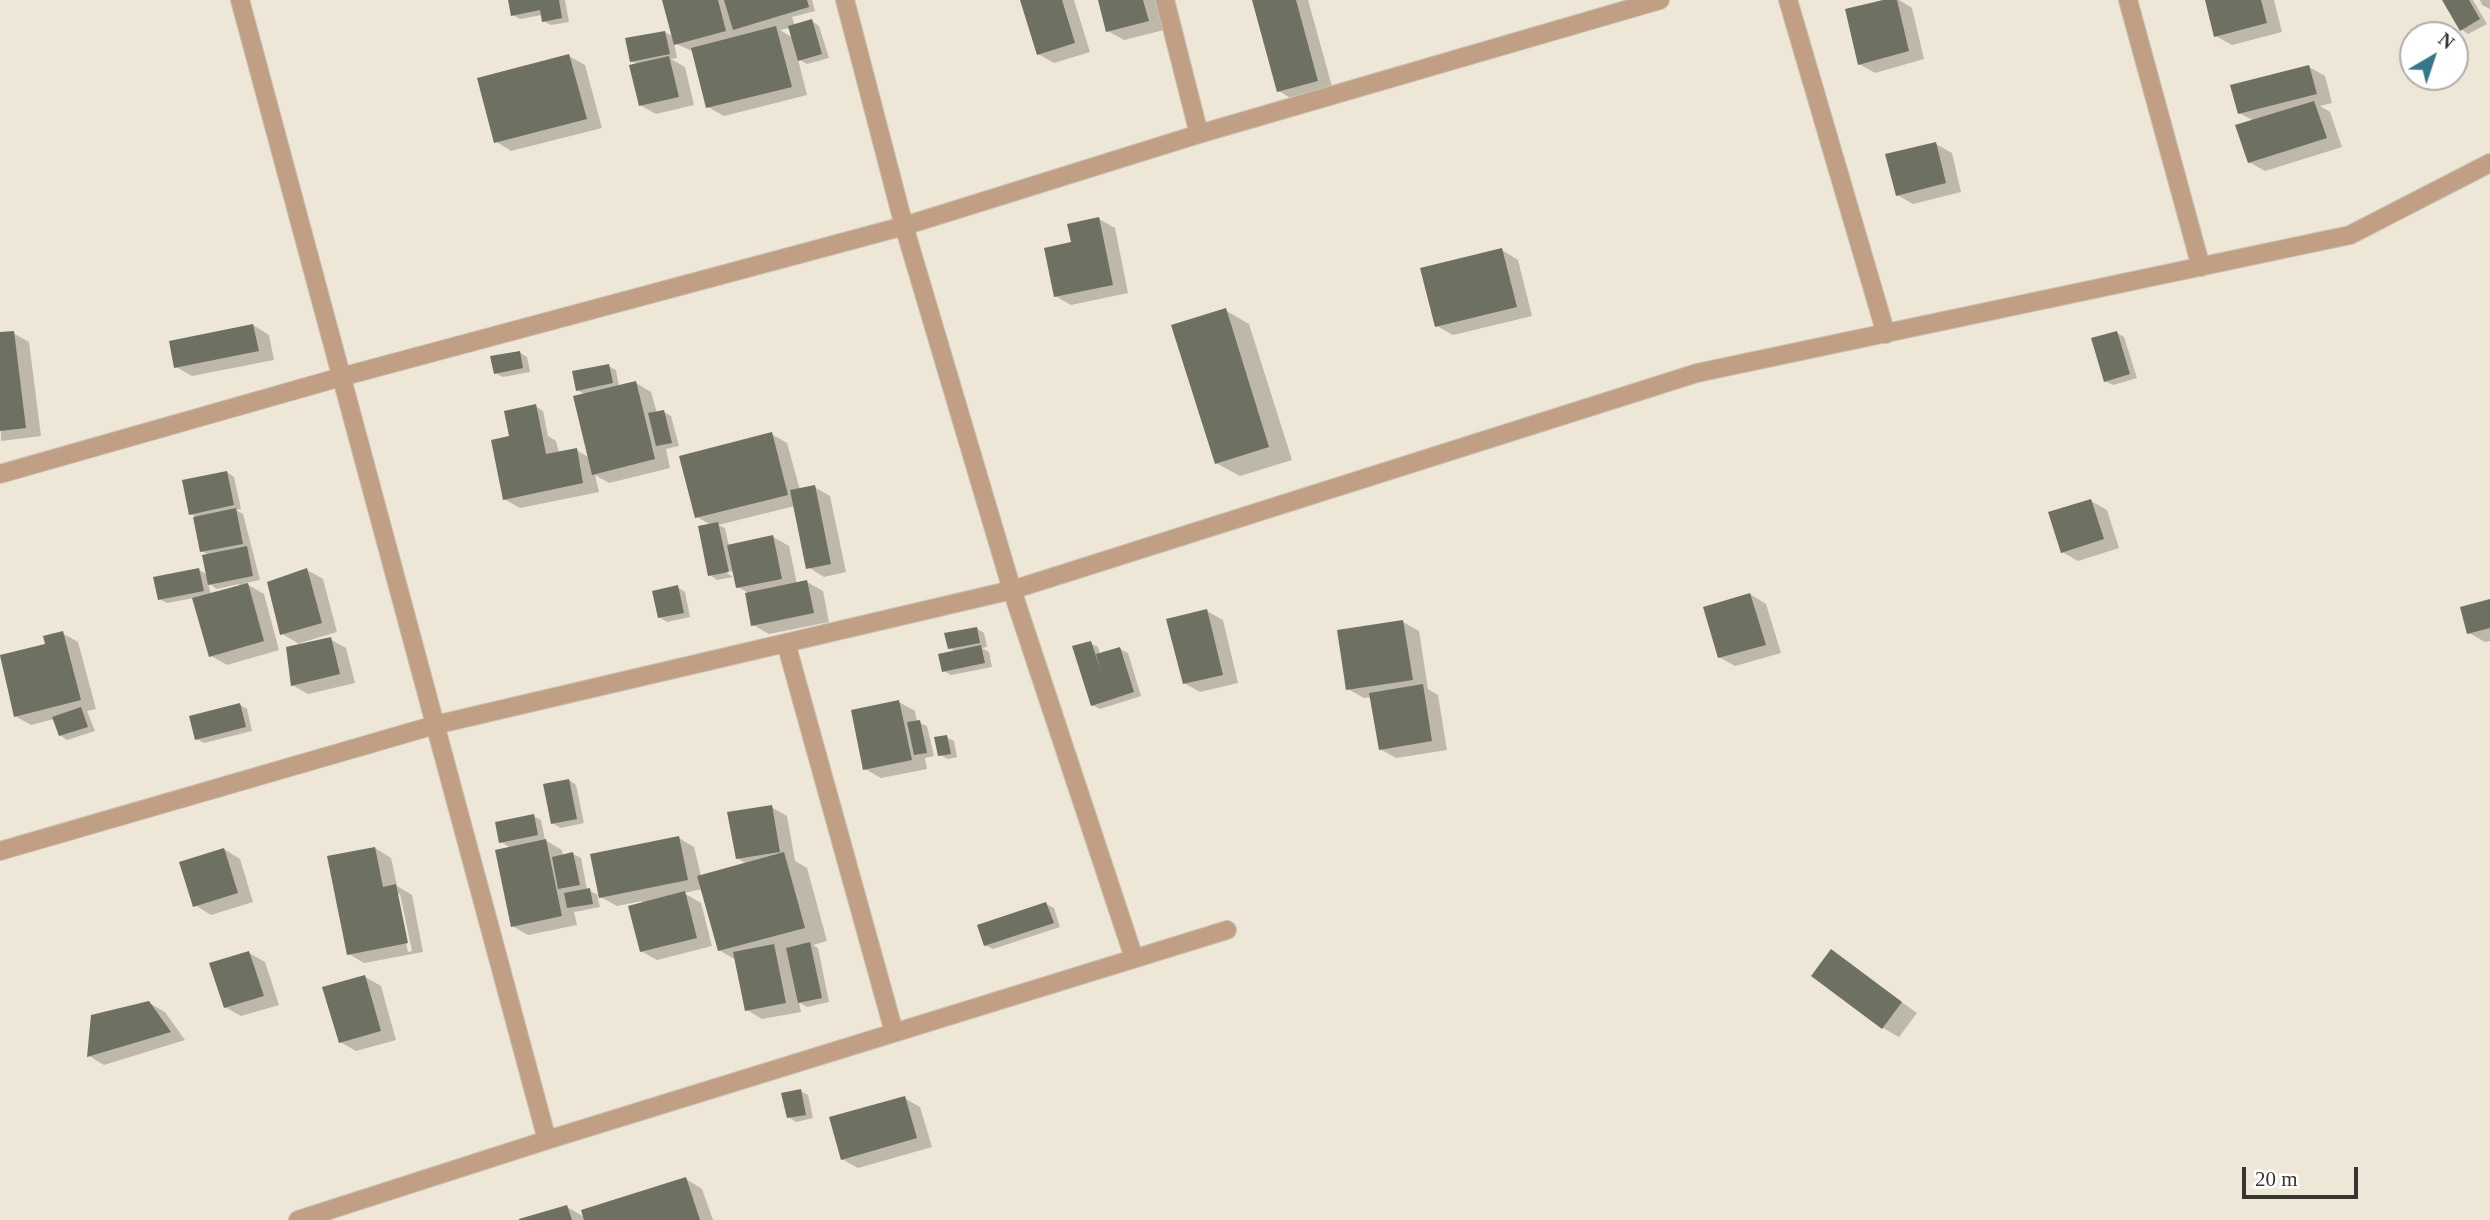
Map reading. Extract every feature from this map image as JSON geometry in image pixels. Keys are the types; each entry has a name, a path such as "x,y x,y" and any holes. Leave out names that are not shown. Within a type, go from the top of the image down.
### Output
{"street":[{"path":"240,0 547,1140"},
{"path":"845,0 904,226 1012,590 1134,958"},
{"path":"1165,0 1199,134"},
{"path":"0,474 341,377 904,226 1199,134 1660,0"},
{"path":"1788,0 1886,334"},
{"path":"2129,0 2201,267"},
{"path":"0,851 435,725 1012,590 1697,373 2350,236 2490,163"},
{"path":"786,643 894,1032"},
{"path":"298,1220 547,1140 1227,930"}],"building":[{"path":"508,0 559,0 562,18 542,22 540,10 511,16"},
{"path":"662,0 718,0 726,31 674,45"},
{"path":"724,0 807,0 809,7 733,30"},
{"path":"1020,0 1062,0 1075,43 1037,55"},
{"path":"1098,0 1143,0 1149,21 1106,32"},
{"path":"1252,0 1296,0 1318,81 1277,92"},
{"path":"1883,0 1897,0 1909,51 1858,65 1845,9"},
{"path":"2205,0 2261,0 2267,23 2214,37"},
{"path":"2442,0 2469,0 2480,19 2469,26 2469,21 2454,21"},
{"path":"812,19 822,54 798,61 788,26"},
{"path":"776,26 792,87 706,108 691,48"},
{"path":"665,31 670,54 630,62 625,38"},
{"path":"569,54 587,119 494,143 477,78"},
{"path":"669,56 679,97 639,106 629,65"},
{"path":"2309,65 2317,94 2238,114 2230,85"},
{"path":"2314,101 2327,138 2248,163 2235,125"},
{"path":"1936,142 1946,183 1896,196 1885,154"},
{"path":"1099,217 1113,285 1054,297 1044,248 1071,242 1067,224"},
{"path":"1502,248 1517,307 1435,327 1420,268"},
{"path":"1226,308 1269,447 1215,464 1171,325"},
{"path":"253,324 259,351 174,368 169,341"},
{"path":"14,331 26,428 0,431 0,332"},
{"path":"2117,331 2130,374 2104,382 2091,338"},
{"path":"520,351 523,368 494,374 490,356"},
{"path":"609,364 613,383 576,391 572,371"},
{"path":"636,381 655,459 592,475 573,396"},
{"path":"536,404 546,454 577,448 583,483 503,500 491,440 509,436 504,411"},
{"path":"664,410 672,443 656,446 648,413"},
{"path":"772,432 788,495 695,518 679,456"},
{"path":"227,471 234,505 189,515 182,480"},
{"path":"815,485 831,564 806,569 790,490"},
{"path":"2091,499 2104,539 2061,553 2048,512"},
{"path":"236,508 243,544 200,552 193,517"},
{"path":"718,522 729,572 708,576 698,526"},
{"path":"773,535 782,579 736,588 727,545"},
{"path":"247,546 253,576 208,585 202,555"},
{"path":"199,568 204,591 158,600 153,577"},
{"path":"307,568 322,623 280,635 267,582"},
{"path":"807,580 814,613 751,626 745,593"},
{"path":"248,583 264,641 209,657 192,598"},
{"path":"678,585 684,613 658,618 652,591"},
{"path":"1750,593 1766,645 1718,658 1703,607"},
{"path":"2490,599 2490,628 2467,634 2460,607"},
{"path":"1207,609 1223,675 1183,684 1166,619"},
{"path":"1403,620 1413,680 1346,690 1337,630"},
{"path":"977,627 980,643 948,649 944,633"},
{"path":"63,631 81,700 14,717 0,655 45,644 43,636"},
{"path":"331,637 340,674 291,686 286,647"},
{"path":"1091,641 1101,671 1096,654 1120,647 1134,692 1091,706 1072,646"},
{"path":"981,645 985,663 942,672 938,654"},
{"path":"1423,684 1432,741 1379,750 1369,693"},
{"path":"899,700 912,760 863,770 851,710"},
{"path":"240,703 246,727 195,740 189,716"},
{"path":"81,707 88,727 59,736 52,717"},
{"path":"920,720 927,753 914,755 907,722"},
{"path":"947,735 951,754 938,756 934,737"},
{"path":"569,779 577,819 551,824 543,784"},
{"path":"772,805 780,852 736,859 727,812"},
{"path":"534,814 538,835 499,843 495,822"},
{"path":"679,836 688,880 599,898 590,854"},
{"path":"546,839 562,916 511,927 495,850"},
{"path":"375,847 383,887 396,884 408,943 347,955 327,856"},
{"path":"224,848 238,893 193,907 179,862"},
{"path":"573,852 580,885 558,889 552,857"},
{"path":"784,852 805,928 718,951 697,876"},
{"path":"590,888 593,904 567,908 564,893"},
{"path":"685,891 697,938 640,952 628,906"},
{"path":"1046,902 1054,923 984,946 977,925"},
{"path":"810,942 822,998 798,1003 786,948"},
{"path":"774,944 786,1003 745,1011 733,952"},
{"path":"1831,949 1902,1002 1882,1029 1811,976"},
{"path":"249,951 264,996 224,1008 209,963"},
{"path":"365,975 381,1031 339,1043 322,987"},
{"path":"149,1001 171,1032 87,1057 91,1015"},
{"path":"801,1089 806,1115 787,1118 781,1093"},
{"path":"905,1096 917,1138 841,1160 829,1117"},
{"path":"686,1177 700,1220 584,1220 581,1210"},
{"path":"567,1205 572,1220 519,1220 519,1219"}]}
